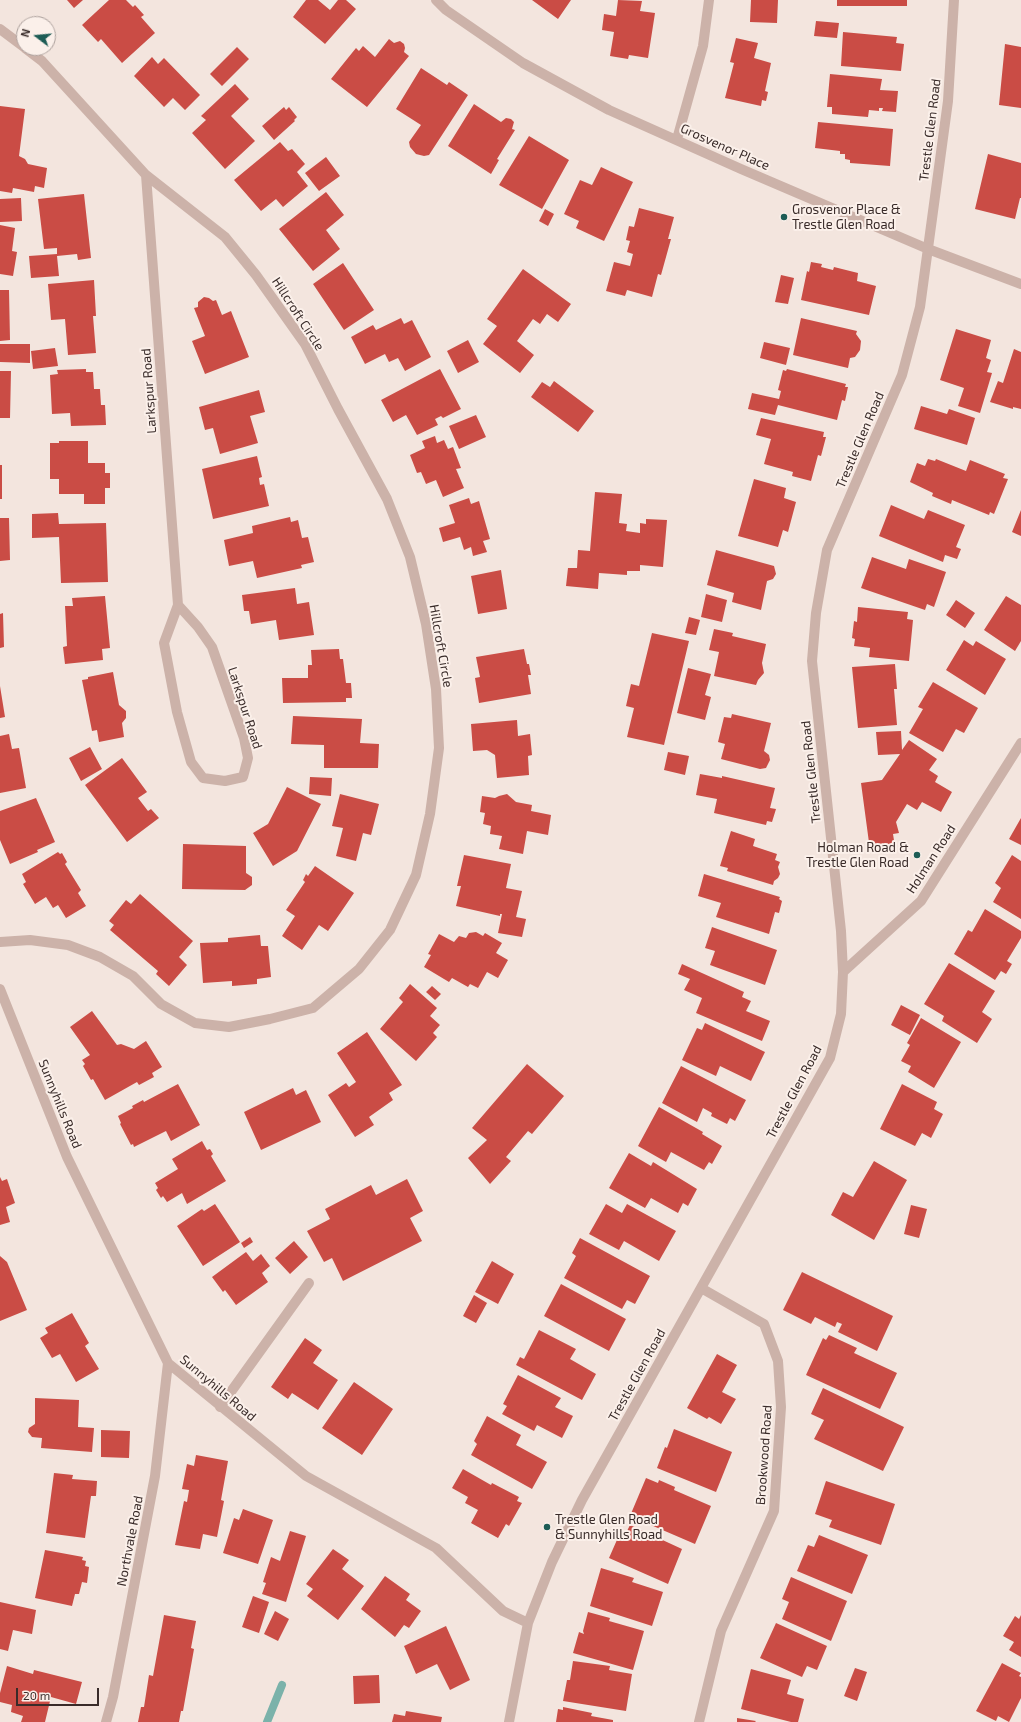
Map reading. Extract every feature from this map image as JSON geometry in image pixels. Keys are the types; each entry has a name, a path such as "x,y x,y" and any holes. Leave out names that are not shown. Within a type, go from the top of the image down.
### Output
{"street":[{"name":"Grosvenor Place","path":"436,0 446,10 523,63 609,110 677,139 747,172 928,249 1021,284"},
{"path":"677,139 703,46 709,0"},
{"name":"Trestle Glen Road","path":"509,1722 528,1623 552,1562 582,1500 830,1058 841,1014 843,972 841,932 812,661 816,613 827,550 902,375 920,307 948,101 954,0"},
{"name":"Hillcroft Circle","path":"0,29 16,41"},
{"name":"Hillcroft Circle","path":"0,942 30,940 68,945 100,957 133,976 161,1004 195,1023 229,1027 270,1019 313,1008 359,969 390,930 416,875 430,814 439,748 436,689 426,624 410,557 387,499 338,409 305,344 256,275 225,237 146,175 42,61 35,56"},
{"name":"Larkspur Road","path":"146,175 178,605 164,643 177,712 192,762 203,778 225,781 243,776 248,758 244,738 212,647 198,627 178,605"},
{"name":"Holman Road","path":"843,972 921,901 1021,744"},
{"name":"Sunnyhills Road","path":"0,989 67,1157 168,1363 306,1476 436,1548 503,1611 528,1623"},
{"path":"220,1407 309,1284"},
{"name":"Brookwood Road","path":"699,1722 721,1632 774,1511 781,1407 778,1361 764,1324 701,1288"},
{"name":"Northvale Road","path":"106,1722 113,1697 155,1476 168,1363"}],"building":[{"path":"67,0 83,0 74,8"},
{"path":"109,0 126,0 133,7 135,5 144,15 141,17 155,33 122,63 101,39 98,42 82,25"},
{"path":"306,0 318,0 330,10 338,0 346,0 356,9 325,44 293,17"},
{"path":"532,0 571,0 558,19"},
{"path":"618,0 642,1 640,11 655,13 648,58 629,55 628,59 610,56 614,32 602,30 604,14 616,16"},
{"path":"751,0 778,0 777,23 750,22"},
{"path":"837,0 907,0 907,6 837,6"},
{"path":"816,21 839,23 837,38 814,36"},
{"path":"843,32 897,37 896,43 904,44 901,71 841,66"},
{"path":"736,38 758,43 754,58 771,63 765,91 768,92 766,101 762,100 761,106 725,98 734,63 730,62"},
{"path":"389,39 394,43 400,41 404,44 404,52 409,56 367,107 331,79 356,48 359,51 363,46 375,57"},
{"path":"1005,44 1021,47 1021,108 999,105"},
{"path":"237,47 249,59 222,86 210,74"},
{"path":"152,57 158,64 164,58 200,95 185,110 173,98 164,107 134,76"},
{"path":"421,68 447,85 449,82 468,95 429,155 424,156 416,154 410,147 409,142 421,125 396,109"},
{"path":"830,74 882,79 880,90 898,91 896,112 882,111 883,108 879,108 879,111 869,110 868,117 832,114 832,107 827,107"},
{"path":"235,84 249,99 231,116 255,141 225,169 192,133 206,120 201,116"},
{"path":"474,104 501,122 506,118 511,119 514,122 512,129 515,130 497,159 499,160 491,174 448,146"},
{"path":"0,106 25,109 19,156 25,159 28,164 47,168 44,188 35,186 34,192 13,188 12,193 0,191"},
{"path":"284,107 286,110 289,107 297,117 294,120 295,121 274,140 262,126"},
{"path":"818,122 893,129 890,166 850,163 850,160 845,159 845,154 840,154 840,151 815,148"},
{"path":"529,136 569,160 542,209 499,185"},
{"path":"280,142 288,151 292,149 305,164 297,172 308,186 283,207 276,199 261,211 234,180"},
{"path":"988,154 1021,163 1021,198 1015,219 975,209"},
{"path":"326,157 340,176 319,191 305,173"},
{"path":"601,167 633,182 604,241 576,228 579,221 564,214 580,180 592,185"},
{"path":"326,192 344,215 326,230 340,249 313,271 279,229"},
{"path":"84,194 91,258 78,260 77,254 57,256 59,276 31,278 29,256 57,254 57,248 44,249 38,199"},
{"path":"21,198 22,221 0,222 0,199"},
{"path":"639,208 674,217 668,239 671,239 661,275 658,274 652,297 627,290 625,296 606,291 614,262 630,266 633,254 627,252 630,241 626,240 629,226 634,227"},
{"path":"545,209 554,214 548,226 539,221"},
{"path":"0,225 15,228 12,251 17,252 13,276 0,274"},
{"path":"811,262 822,264 821,267 833,270 834,267 858,273 857,281 876,286 869,315 801,300 807,271 809,272"},
{"path":"343,263 374,310 344,330 313,284"},
{"path":"523,269 571,304 558,322 547,314 540,324 533,319 517,341 534,355 520,373 483,344 497,326 487,319"},
{"path":"781,275 794,278 788,304 775,302"},
{"path":"94,280 96,316 93,316 96,353 68,355 65,319 51,320 48,284"},
{"path":"0,290 9,290 10,340 0,341"},
{"path":"204,297 213,301 216,300 222,315 231,311 249,357 205,374 192,341 205,336 194,308 198,307 198,302"},
{"path":"401,318 404,324 412,320 431,357 405,371 398,358 389,362 385,354 365,364 351,337 373,325 376,330"},
{"path":"801,318 857,331 856,334 861,341 860,350 855,357 850,358 848,368 793,355"},
{"path":"956,329 991,340 986,358 991,360 987,372 992,373 980,413 958,406 964,388 940,380"},
{"path":"468,340 479,362 458,373 447,351"},
{"path":"764,342 790,348 786,365 760,358"},
{"path":"0,344 30,344 30,363 0,362"},
{"path":"55,348 58,366 33,369 31,351"},
{"path":"1014,349 1021,352 1021,409 1013,407 1013,409 990,402 998,381 1003,383"},
{"path":"86,369 86,372 93,372 94,389 100,389 101,405 105,405 106,425 71,426 70,413 52,414 50,375 58,374 57,370"},
{"path":"440,369 461,409 443,418 441,416 435,419 438,425 417,435 406,415 393,422 381,400"},
{"path":"787,369 846,384 845,387 848,387 845,401 842,400 837,420 778,405 775,415 748,409 752,393 779,399 781,391 778,390 783,370 786,371"},
{"path":"0,371 11,371 10,418 0,418"},
{"path":"554,381 594,411 578,432 531,397 542,382 550,387"},
{"path":"259,390 265,412 250,416 258,443 220,454 213,428 205,430 199,407"},
{"path":"921,406 947,414 949,409 975,418 967,445 914,429"},
{"path":"476,415 486,437 459,449 449,426"},
{"path":"761,418 824,432 823,437 826,437 821,456 818,455 811,481 792,476 793,472 764,464 771,439 756,435"},
{"path":"435,436 437,443 444,440 448,449 453,447 461,468 456,469 464,488 443,497 436,480 426,484 421,472 417,473 410,455 425,448 422,441"},
{"path":"59,441 88,441 88,463 105,463 105,473 110,473 110,488 105,488 105,504 84,504 84,494 59,494 59,479 50,479 50,443 59,443"},
{"path":"257,456 262,477 259,478 260,485 264,484 269,506 213,519 202,469"},
{"path":"928,459 935,461 936,459 966,471 970,460 1005,474 1003,478 1008,479 994,514 990,512 989,515 952,500 951,504 932,496 933,493 910,482 917,463 925,466"},
{"path":"0,465 2,465 2,499 0,499"},
{"path":"754,479 786,488 784,498 796,502 788,532 783,530 778,547 738,536"},
{"path":"595,492 622,494 619,523 627,524 626,531 640,533 640,523 646,524 646,519 667,520 663,567 640,565 640,571 627,571 627,575 599,573 598,589 566,586 568,568 577,568 578,550 590,551"},
{"path":"469,498 471,504 479,501 490,539 483,541 487,552 473,556 471,547 464,550 460,537 443,542 439,528 455,523 449,505"},
{"path":"891,505 924,519 928,510 965,525 956,547 961,549 957,559 945,555 943,562 879,536"},
{"path":"1021,510 1021,536 1012,532"},
{"path":"58,513 59,524 106,523 108,582 61,583 59,537 32,538 32,514"},
{"path":"290,517 291,522 298,520 302,538 308,537 314,562 301,565 302,568 257,578 253,561 229,566 224,540 253,533 252,526"},
{"path":"0,518 9,518 10,560 0,561"},
{"path":"716,550 774,566 776,574 773,579 767,581 761,610 732,602 734,593 707,585"},
{"path":"872,557 906,569 909,559 946,572 934,607 927,604 925,610 861,588"},
{"path":"501,570 507,609 478,614 471,576"},
{"path":"295,588 297,604 309,602 314,635 279,640 276,620 251,624 249,611 244,611 242,595"},
{"path":"706,594 727,600 722,622 701,617"},
{"path":"105,596 110,648 102,649 103,660 65,664 63,647 67,646 65,606 73,606 72,598"},
{"path":"1006,596 1021,605 1021,641 1015,651 984,630"},
{"path":"956,600 975,613 965,628 946,615"},
{"path":"858,607 908,612 907,619 913,620 909,661 869,657 870,648 854,646 855,639 852,638 854,621 857,622"},
{"path":"3,613 4,647 0,648 0,614"},
{"path":"689,617 700,620 696,635 685,633"},
{"path":"714,629 733,633 732,636 766,644 762,663 764,673 756,685 714,676 719,652 709,650"},
{"path":"652,633 689,641 664,745 627,737 634,708 626,706 631,684 639,686"},
{"path":"964,640 973,646 976,641 1006,659 985,695 946,670"},
{"path":"339,649 340,659 343,659 346,683 351,683 352,698 346,698 346,702 283,703 282,678 308,678 308,665 312,665 311,650"},
{"path":"524,649 531,675 528,675 531,694 479,703 475,678 480,677 476,657"},
{"path":"895,664 897,689 894,689 897,725 858,728 852,667"},
{"path":"688,668 711,674 705,695 711,697 705,720 677,713"},
{"path":"113,672 119,705 126,711 126,718 122,723 124,737 99,742 97,730 92,731 82,680 88,679 88,677"},
{"path":"933,682 978,708 964,733 956,729 943,752 909,733 923,709 918,707"},
{"path":"0,686 5,717 0,718"},
{"path":"732,714 771,723 764,751 769,755 770,760 766,768 760,769 721,759 725,744 718,742 724,717 731,718"},
{"path":"293,716 362,719 360,743 379,744 378,768 324,768 324,745 291,744"},
{"path":"517,720 518,736 530,734 532,755 528,756 529,775 497,778 495,755 487,750 473,751 471,724"},
{"path":"901,731 902,750 909,740 937,759 929,770 938,776 935,782 952,792 941,812 922,802 917,810 907,804 896,822 899,833 893,834 895,847 870,850 861,783 882,780 900,754 878,755 876,732"},
{"path":"9,734 12,749 19,748 26,788 0,793 0,736"},
{"path":"90,747 102,769 81,781 69,758"},
{"path":"668,752 689,756 685,775 664,770"},
{"path":"122,758 147,792 138,798 148,811 151,809 159,818 127,842 85,785"},
{"path":"700,774 722,778 722,776 775,788 770,808 776,809 772,822 767,821 766,825 714,813 717,799 696,795"},
{"path":"310,777 332,778 331,796 309,794"},
{"path":"287,787 321,804 297,851 273,866 253,833 268,824"},
{"path":"340,794 379,804 371,835 363,833 356,861 336,856 343,828 332,826"},
{"path":"507,794 516,802 532,805 531,811 551,815 548,835 527,831 523,854 499,849 502,836 490,834 491,826 483,824 485,813 480,812 482,796 495,798"},
{"path":"36,798 55,842 37,850 38,852 10,864 0,840 0,811"},
{"path":"1021,818 1021,845 1009,839"},
{"path":"731,831 755,839 753,846 777,854 775,860 780,862 778,867 780,874 774,881 773,885 727,871 728,868 720,866"},
{"path":"183,844 246,846 246,873 252,877 252,885 245,890 182,889"},
{"path":"58,852 60,854 62,853 67,862 65,864 81,890 78,893 86,906 66,918 58,905 53,908 46,897 35,904 23,884 26,882 22,874"},
{"path":"464,855 511,864 506,888 522,891 516,917 526,919 522,937 498,933 502,914 500,914 500,916 456,906 461,886 457,886"},
{"path":"1012,855 1021,861 1021,919 993,902 1001,888 995,883"},
{"path":"315,866 354,893 328,931 319,925 302,950 282,936 295,916 286,910 305,882 303,880 306,874 308,876"},
{"path":"704,874 780,897 779,899 782,901 779,913 775,912 769,934 716,917 721,903 698,896"},
{"path":"140,894 193,941 179,957 187,965 169,986 156,974 158,971 110,930 114,925 109,921 126,900 131,904"},
{"path":"985,909 1021,931 1021,938 1007,961 1012,964 1006,974 1001,971 995,980 954,954 968,930 972,932"},
{"path":"712,927 777,950 765,985 710,965 715,951 705,948"},
{"path":"476,932 483,936 485,933 502,943 496,953 508,960 498,978 487,972 478,988 470,984 468,987 452,978 449,982 424,967 431,955 428,954 439,934 454,942 459,936 466,938 469,933"},
{"path":"260,935 261,946 268,946 271,977 257,979 257,984 232,986 232,981 203,983 200,943 228,942 228,938"},
{"path":"949,963 995,991 982,1012 992,1019 977,1043 942,1021 944,1016 924,1004"},
{"path":"682,964 744,992 742,997 751,1001 746,1011 770,1021 762,1041 696,1013 702,998 684,990 690,979 678,974"},
{"path":"410,984 437,1008 430,1016 440,1025 433,1033 437,1037 416,1061 380,1029 403,1002 399,998"},
{"path":"432,986 441,994 435,1000 426,992"},
{"path":"901,1005 920,1015 910,1035 891,1025"},
{"path":"92,1011 117,1045 121,1044 134,1049 146,1041 162,1067 152,1073 154,1077 139,1085 137,1082 105,1100 93,1079 91,1080 83,1066 85,1064 82,1060 90,1055 70,1027"},
{"path":"921,1018 961,1042 934,1088 908,1072 911,1066 901,1061 910,1045 907,1043"},
{"path":"705,1023 765,1052 751,1081 720,1066 716,1076 682,1060 697,1028 702,1030"},
{"path":"367,1032 402,1085 389,1093 393,1100 369,1117 374,1125 355,1137 328,1095 346,1083 349,1087 356,1082 337,1053"},
{"path":"527,1064 564,1096 532,1134 528,1131 506,1157 511,1161 490,1184 468,1158 487,1140 472,1128"},
{"path":"681,1066 746,1100 735,1121 730,1118 727,1124 711,1116 712,1113 703,1108 697,1122 662,1103"},
{"path":"178,1084 200,1125 171,1141 166,1131 134,1147 133,1144 131,1145 120,1124 121,1123 118,1116 133,1108 132,1106 143,1100 144,1102"},
{"path":"902,1084 937,1102 934,1109 943,1114 931,1138 922,1133 915,1146 880,1129"},
{"path":"293,1088 296,1095 306,1090 321,1122 261,1150 244,1112"},
{"path":"659,1107 703,1132 702,1134 722,1146 712,1164 709,1162 704,1170 671,1152 666,1162 638,1146"},
{"path":"202,1141 207,1150 210,1149 213,1154 211,1156 226,1181 187,1204 182,1193 167,1202 163,1196 161,1198 156,1190 158,1188 155,1183 178,1169 172,1159"},
{"path":"629,1153 651,1166 653,1162 697,1189 688,1206 683,1203 678,1213 651,1198 645,1208 609,1188"},
{"path":"874,1161 907,1180 874,1240 831,1215 843,1192 853,1197"},
{"path":"0,1177 2,1181 7,1179 15,1203 6,1207 10,1222 0,1225"},
{"path":"407,1179 423,1211 410,1218 422,1241 343,1281 332,1258 324,1262 307,1231 330,1219 325,1209 371,1185 376,1195"},
{"path":"215,1204 240,1242 203,1266 177,1226 202,1209 204,1211"},
{"path":"606,1204 622,1213 627,1204 676,1231 659,1261 624,1241 619,1250 589,1234"},
{"path":"911,1205 927,1209 919,1238 904,1234"},
{"path":"250,1237 253,1242 244,1248 241,1243"},
{"path":"580,1238 650,1276 635,1304 627,1300 622,1309 564,1278 576,1256 572,1253"},
{"path":"294,1241 308,1257 290,1274 275,1258"},
{"path":"246,1252 253,1261 261,1254 270,1266 262,1273 268,1282 236,1305 225,1290 223,1292 212,1277"},
{"path":"0,1256 7,1262 27,1310 0,1321"},
{"path":"492,1261 514,1274 498,1304 475,1292"},
{"path":"802,1272 893,1316 877,1351 838,1332 842,1324 837,1322 835,1327 815,1317 811,1324 783,1310"},
{"path":"561,1284 626,1319 609,1351 544,1316"},
{"path":"474,1295 487,1303 476,1323 463,1316"},
{"path":"72,1313 89,1343 85,1346 99,1369 76,1382 60,1354 52,1358 40,1338 48,1333 45,1328"},
{"path":"539,1330 576,1349 570,1359 596,1374 582,1400 516,1365 520,1357 524,1359"},
{"path":"829,1335 857,1348 854,1353 897,1373 880,1409 806,1375 823,1338 826,1340"},
{"path":"305,1338 322,1350 313,1363 338,1380 318,1410 292,1393 288,1399 271,1387"},
{"path":"717,1354 737,1365 722,1392 736,1399 721,1424 709,1417 707,1419 687,1408"},
{"path":"518,1375 561,1398 555,1407 573,1416 562,1438 537,1425 534,1431 502,1414 507,1406 503,1404"},
{"path":"354,1382 393,1409 362,1455 322,1428"},
{"path":"823,1388 904,1427 883,1471 814,1439 824,1420 811,1414"},
{"path":"35,1398 79,1400 78,1427 94,1428 92,1452 41,1448 42,1438 32,1437 28,1432 29,1428 35,1424"},
{"path":"487,1416 521,1435 516,1445 547,1462 532,1489 471,1455 477,1444 474,1441"},
{"path":"674,1429 732,1452 716,1492 657,1468"},
{"path":"101,1430 130,1431 129,1458 101,1457"},
{"path":"196,1455 228,1461 221,1500 224,1501 217,1537 203,1534 200,1549 175,1545 184,1501 187,1502 189,1490 182,1489 187,1464 194,1466"},
{"path":"463,1469 491,1485 492,1483 519,1497 517,1501 522,1503 509,1526 506,1524 498,1538 471,1523 478,1510 465,1503 468,1497 452,1488"},
{"path":"54,1473 73,1475 72,1479 97,1481 96,1496 91,1496 85,1538 46,1533"},
{"path":"646,1478 658,1483 659,1480 675,1487 674,1490 711,1506 695,1544 630,1516"},
{"path":"826,1481 895,1504 881,1545 829,1527 832,1520 815,1514"},
{"path":"243,1509 273,1520 258,1564 223,1553 234,1518 239,1520"},
{"path":"630,1525 682,1549 668,1584 609,1558 620,1533 625,1535"},
{"path":"290,1531 306,1536 286,1602 262,1594 266,1583 263,1582 271,1557 280,1561"},
{"path":"819,1535 868,1555 852,1594 797,1571 808,1545 814,1547"},
{"path":"333,1549 349,1560 342,1569 364,1586 338,1620 307,1596 313,1589 306,1584"},
{"path":"45,1550 83,1557 82,1560 86,1561 85,1566 89,1567 87,1583 82,1582 79,1594 75,1594 72,1606 35,1598"},
{"path":"601,1568 634,1578 632,1582 663,1592 652,1626 590,1606"},
{"path":"385,1576 410,1594 406,1600 421,1611 409,1628 404,1625 395,1637 361,1609"},
{"path":"791,1577 847,1601 831,1641 782,1619 789,1602 782,1599"},
{"path":"253,1596 269,1602 259,1633 242,1627"},
{"path":"0,1602 36,1610 32,1634 13,1630 8,1651 0,1649"},
{"path":"275,1611 289,1619 278,1641 264,1634"},
{"path":"588,1612 610,1618 609,1621 644,1631 633,1670 573,1653 579,1632 584,1634 583,1631"},
{"path":"164,1615 196,1621 191,1648 194,1649 183,1711 181,1711 179,1722 138,1722 141,1707 144,1707 149,1675 153,1676"},
{"path":"1021,1615 1021,1657 1009,1650 1014,1642 1003,1636 1015,1616 1019,1619"},
{"path":"776,1623 827,1646 817,1670 807,1666 802,1677 760,1658"},
{"path":"446,1626 470,1680 450,1690 437,1664 416,1674 404,1646"},
{"path":"573,1661 610,1666 609,1670 632,1674 626,1711 563,1701 567,1680 570,1680"},
{"path":"1002,1663 1021,1673 1019,1676 1021,1677 1021,1698 1009,1722 998,1716 996,1721 976,1711"},
{"path":"7,1666 33,1674 34,1670 82,1682 76,1704 51,1697 45,1722 21,1722 23,1716 11,1712 12,1705 0,1702 0,1693"},
{"path":"855,1668 867,1672 857,1701 844,1696"},
{"path":"751,1669 791,1680 787,1694 804,1699 798,1722 791,1722 741,1709"},
{"path":"379,1675 380,1703 354,1704 353,1676"},
{"path":"563,1707 592,1713 591,1716 613,1720 613,1722 556,1722 558,1709 563,1710"},
{"path":"406,1711 442,1717 441,1722 392,1722 394,1714 405,1716"},
{"path":"737,1718 756,1721 737,1722"}],"waterway":[{"path":"267,1722 282,1685"}],"place":[{"name":"Grosvenor Place & Trestle Glen Road","path":"784,217"},
{"name":"Holman Road & Trestle Glen Road","path":"917,855"},
{"name":"Trestle Glen Road & Sunnyhills Road","path":"547,1527"}]}
